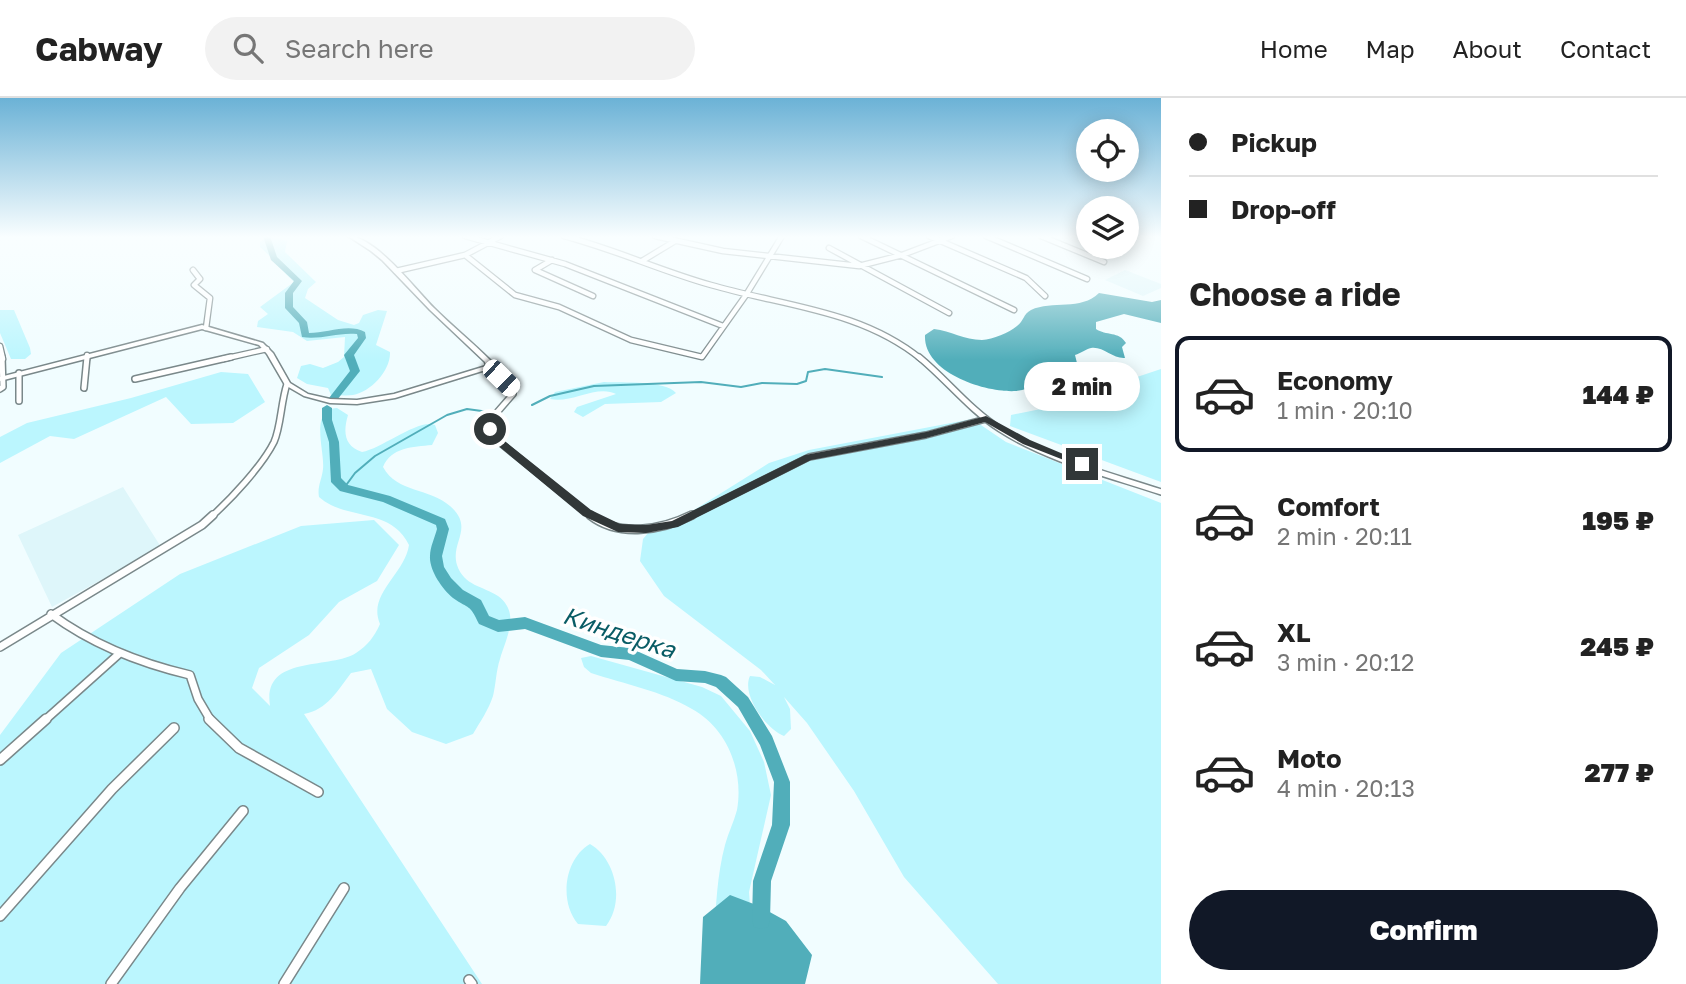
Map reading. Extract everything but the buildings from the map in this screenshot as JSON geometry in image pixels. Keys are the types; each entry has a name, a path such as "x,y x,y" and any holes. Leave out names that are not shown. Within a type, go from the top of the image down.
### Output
{"street":[{"path":"199,277 194,285 210,298 206,328"},
{"path":"402,277 513,389 513,394 497,407 491,421 493,436 587,513 618,528 646,529 674,524 809,457 926,435 986,419"},
{"path":"493,277 515,295 559,307 631,340 702,357 758,277"},
{"path":"551,277 593,296"},
{"path":"597,277 723,326"},
{"path":"687,277 836,316 884,334 912,351 986,419 1046,450 1161,492"},
{"path":"881,277 949,313"},
{"path":"948,277 1014,310"},
{"path":"1024,277 1045,296"},
{"path":"1083,277 1087,279"},
{"path":"1,378 206,328 248,338 267,349 287,384 296,391 318,399 370,401 490,367"},
{"path":"0,346 3,387 0,389"},
{"path":"135,379 267,349"},
{"path":"84,388 87,355"},
{"path":"19,373 19,401"},
{"path":"0,647 202,525 233,497 275,441 281,401 287,384"},
{"path":"51,614 75,630 120,653 159,668 190,675 195,695 209,723 226,739 318,792"},
{"path":"0,760 120,653"},
{"path":"0,916 89,813 174,728"},
{"path":"111,984 180,888 243,811"},
{"path":"284,984 344,888"}],"shaded area":[{"path":"290,277 311,277 316,282 308,289 305,298 338,320 354,325 359,323 363,315 378,310 387,311 376,345 390,352 389,359 379,379 367,390 353,395 331,395 328,388 307,384 297,378 301,366 310,364 323,368 344,357 345,337 307,341 293,332 257,327 258,321 268,314 260,307 294,282"},
{"path":"1110,277 1144,277 1161,284 1161,288 1143,296 1105,280"},
{"path":"1099,293 1152,302 1161,300 1161,323 1124,314 1096,322 1096,329 1123,339 1126,343 1122,347 1125,358 1091,348 1075,355 1078,367 1076,370 1062,371 1064,376 1022,390 1003,391 958,378 934,360 927,348 925,335 934,329 982,340 1014,329 1031,310 1084,302"},
{"path":"0,310 14,310 30,348 31,354 25,359 11,359 0,333"},
{"path":"1161,369 1161,482 1010,426 1011,415 1041,409"},
{"path":"221,372 248,374 265,402 233,423 191,424 166,397 74,439 50,436 0,463 0,437 27,423 131,398"},
{"path":"604,382 653,384 676,393 661,402 605,404 583,417 574,412 577,407 616,394 601,391 566,399 550,399 555,392"},
{"path":"337,408 348,415 345,433 348,442 362,452 410,429 435,425 438,433 432,445 397,452 391,455 383,467 397,482 442,500 450,506 461,521 456,549 460,572 469,581 498,596 509,610 510,626 493,696 473,734 446,744 412,732 387,709 371,669 351,673 326,704 304,714 482,984 0,984 0,735 61,653 180,574 301,526 374,520 399,545 377,581 339,602 309,635 259,668 252,688 270,706 270,689 276,678 300,666 345,658 356,653 375,633 380,624 378,603 401,565 409,545 401,533 380,519 342,509 319,497 323,469 321,423 328,410"},
{"path":"972,419 1006,442 1161,503 1161,984 998,984 904,877 854,791 807,723 784,697 790,709 791,729 784,736 763,719 749,692 750,676 760,677 775,685 761,670 664,596 640,561 643,539 654,526 694,510 769,463 809,450"},
{"path":"123,487 161,547 52,607 18,535"},
{"path":"591,656 702,687 721,696 750,731 764,762 771,795 749,892 751,920 714,936 720,868 739,795 735,766 723,739 704,717 680,703 591,673 584,667 581,658"},
{"path":"590,844 606,860 615,882 615,905 606,926 578,924 568,904 567,881 570,870 574,860"},
{"path":"730,895 759,906 786,921 812,955 805,984 700,984 703,917"}],"waterway":[{"name":"Киндерка","path":"294,277 298,281 289,293 289,308 303,322 305,335 361,332 362,338 349,355 355,371 334,398"},
{"path":"532,405 550,396 594,386 701,382 741,387 762,383 797,384 806,381 808,372 825,369 882,377"},
{"name":"Киндерка","path":"327,408 327,420 334,442 335,479 344,488 386,499 441,522 443,529 436,556 438,567 446,582 458,594 476,604 484,620 498,626 525,623 601,651 630,654 676,675 705,677 721,682 743,702 766,741 782,782 781,825 762,881 761,920"},
{"path":"344,488 355,473 375,456 447,415 467,409 489,412"}],"route":[{"path":"490,429 493,436 587,513 618,528 646,529 674,524 723,501 780,469 809,457 926,435 986,419 1027,442 1082,464"}]}
